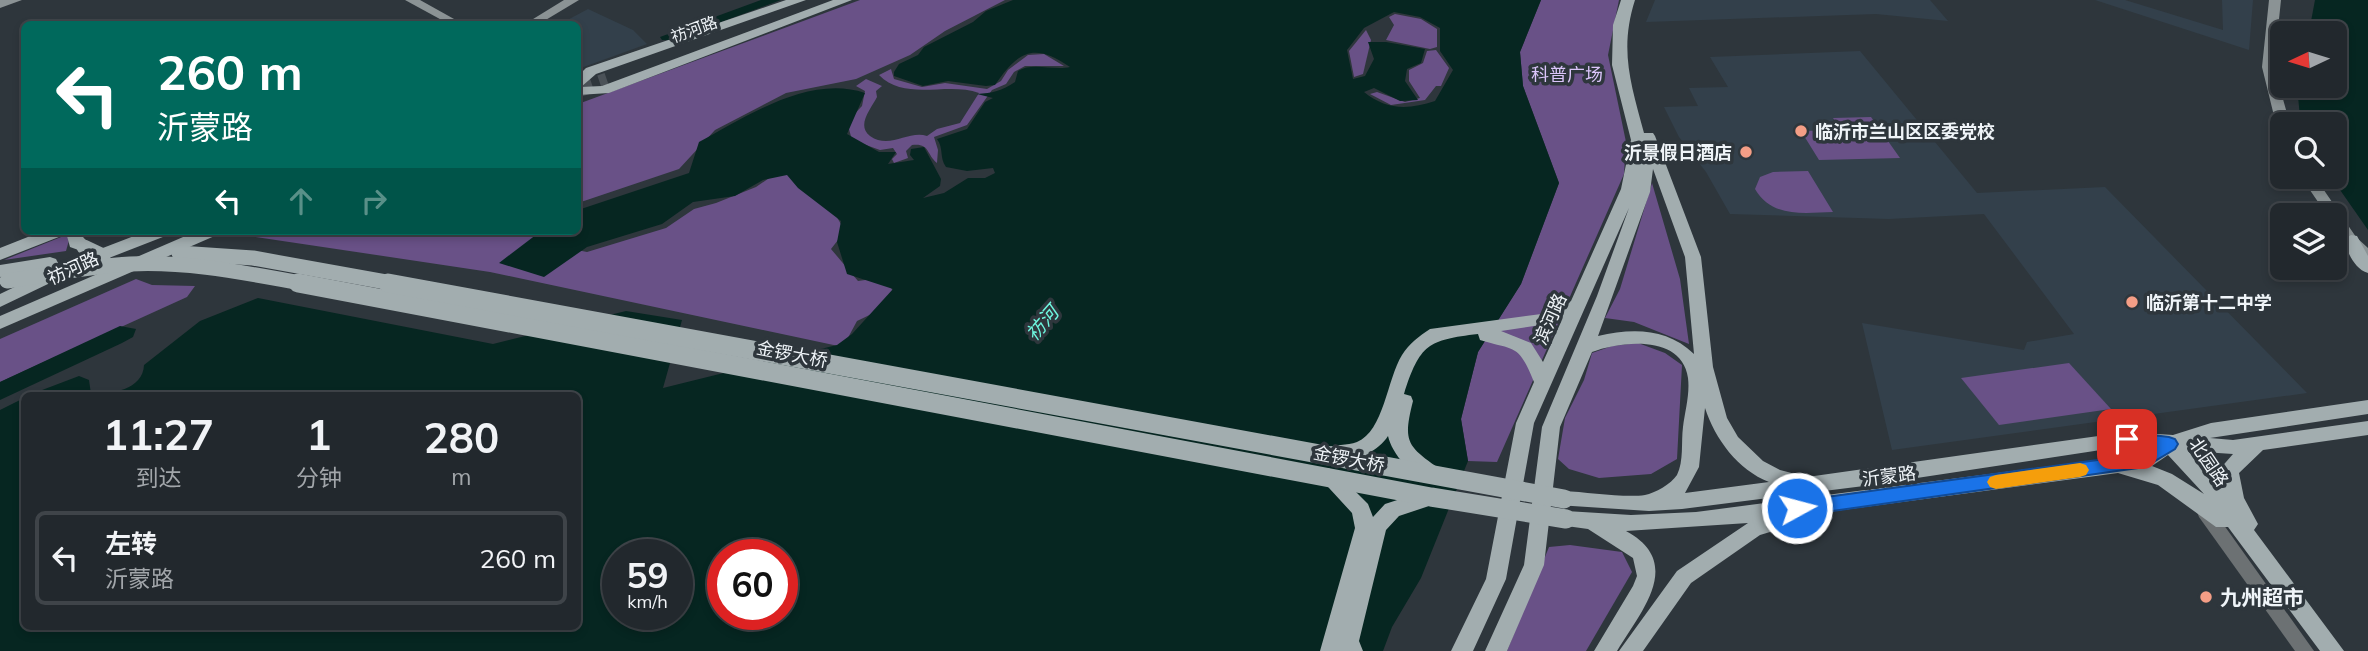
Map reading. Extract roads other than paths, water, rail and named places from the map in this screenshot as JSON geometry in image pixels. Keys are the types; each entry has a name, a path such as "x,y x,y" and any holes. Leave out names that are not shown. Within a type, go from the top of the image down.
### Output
{"main road":[{"path":"2,2 16,0"},
{"path":"402,0 443,21"},
{"path":"411,0 451,21"},
{"path":"536,21 573,0"},
{"path":"544,21 581,0"},
{"path":"581,80 590,71 799,0"},
{"name":"祊河路","path":"814,0 604,78 832,0"},
{"path":"581,91 604,90 845,0"},
{"name":"滨河路","path":"1462,651 1496,579 1525,423 1629,189 1638,140 1619,65 1620,25 1628,0"},
{"path":"1640,0 1631,28 1629,67 1646,129 1693,257 1698,278 1704,373 1720,424 1732,447 1765,474 1793,481 1838,482"},
{"path":"2275,0 2268,67 2280,112"},
{"path":"1496,651 1534,565 1551,427 1606,296 1642,192 1645,180 1646,129"},
{"path":"2347,234 2368,257"},
{"path":"0,254 48,235"},
{"path":"1,287 125,235"},
{"name":"祊河路","path":"59,265 150,235"},
{"name":"祊河路","path":"0,323 113,261 198,235"},
{"path":"82,239 113,261"},
{"path":"2351,240 2356,253 2368,267"},
{"name":"金锣大桥","path":"113,261 171,253 253,258 1326,453 1436,475 1565,509"},
{"path":"1,287 59,265 113,261"},
{"path":"0,330 113,261"},
{"name":"金锣大桥","path":"1,287 130,264 186,265 236,271 1431,497 1565,509"},
{"path":"1,287 59,265"},
{"path":"1326,453 1368,446 1381,432 1409,355 1423,339 1436,333 1553,319 1579,304"},
{"path":"1436,475 1405,456 1398,445 1395,431 1415,361 1427,347 1441,338 1468,334 1511,338 1531,352 1544,383"},
{"path":"1583,348 1605,338 1628,335 1658,339 1685,355 1697,376 1689,469 1680,486 1649,503"},
{"name":"沂蒙路","path":"1565,509 1590,522 1692,522 2145,461 2169,444 2211,430 2368,407"},
{"name":"沂蒙路","path":"1565,509 1649,503 1838,482 2127,439 2233,447 2368,428"},
{"path":"2258,443 2229,470 2229,479 2241,515 2343,651"},
{"name":"北园路","path":"2169,444 2222,521 2319,651"},
{"name":"北园路","path":"2169,444 2201,476 2333,651"},
{"path":"2107,466 2138,469 2155,475 2196,499 2222,521"},
{"path":"1328,476 1361,510 1365,528 1331,651"},
{"path":"1353,651 1348,641 1377,526 1392,510 1431,497"},
{"path":"1630,651 1684,577 1753,529 1823,505"},
{"path":"1590,522 1623,539 1642,553 1647,576 1643,589 1605,651"}],"street":[{"path":"2196,499 2305,651"}],"water":[{"name":"祊河","path":"1013,0 1541,0 1520,52 1523,86 1559,183 1521,284 1478,352 1461,419 1468,461 1421,578 1392,627 1383,651 0,651 0,410 21,400 21,630 581,630 581,392 112,392 132,385 138,380 144,365 200,321 258,298 493,344 626,311 682,320 663,388 837,345 852,334 893,289 847,274 837,242 841,221 798,188 787,175 763,180 735,196 693,202 662,224 587,247 544,277 499,263 536,235 581,235 581,209 689,173 699,142 757,110 822,89 865,93 847,134 879,152 896,152 888,164 914,160 910,155 911,149 924,147 941,179 940,186 923,198 944,193 968,178 985,178 995,173 993,168 967,171 946,167 937,139 967,129 985,102 993,98 977,94 997,91 1010,85 1015,82 1018,71 1024,68 1070,67 1046,54 1037,53 1028,54 1011,64 995,85 948,81 923,86 894,76 899,64 918,55 924,47 973,22 986,11","holes":["1394,12 1420,17 1440,28 1440,51 1453,70 1435,101 1398,107 1381,102 1364,92 1374,88 1400,101 1418,100 1405,81 1407,69 1421,63 1425,49 1386,42 1368,42 1374,59 1365,76 1353,79 1347,50 1364,28"]},
{"path":"2315,0 2368,0 2368,230 2339,189 2347,189 2347,112 2300,112 2298,98 2347,98 2347,21 2311,21"},
{"path":"120,326 136,329 133,337 0,400 0,382"},
{"path":"79,376 89,380 91,392 37,392"}],"waterway":[{"path":"667,37 774,0"}],"tunnel":[{"path":"581,89 607,80"}],"place":[{"name":"临沂市兰山区区委党校","path":"1801,131"},
{"name":"沂景假日酒店","path":"1746,152"},
{"name":"临沂第十二中学","path":"2132,302"},
{"name":"九州超市","path":"2206,597"}],"park label":[{"name":"科普广场","path":"1567,74"}]}
